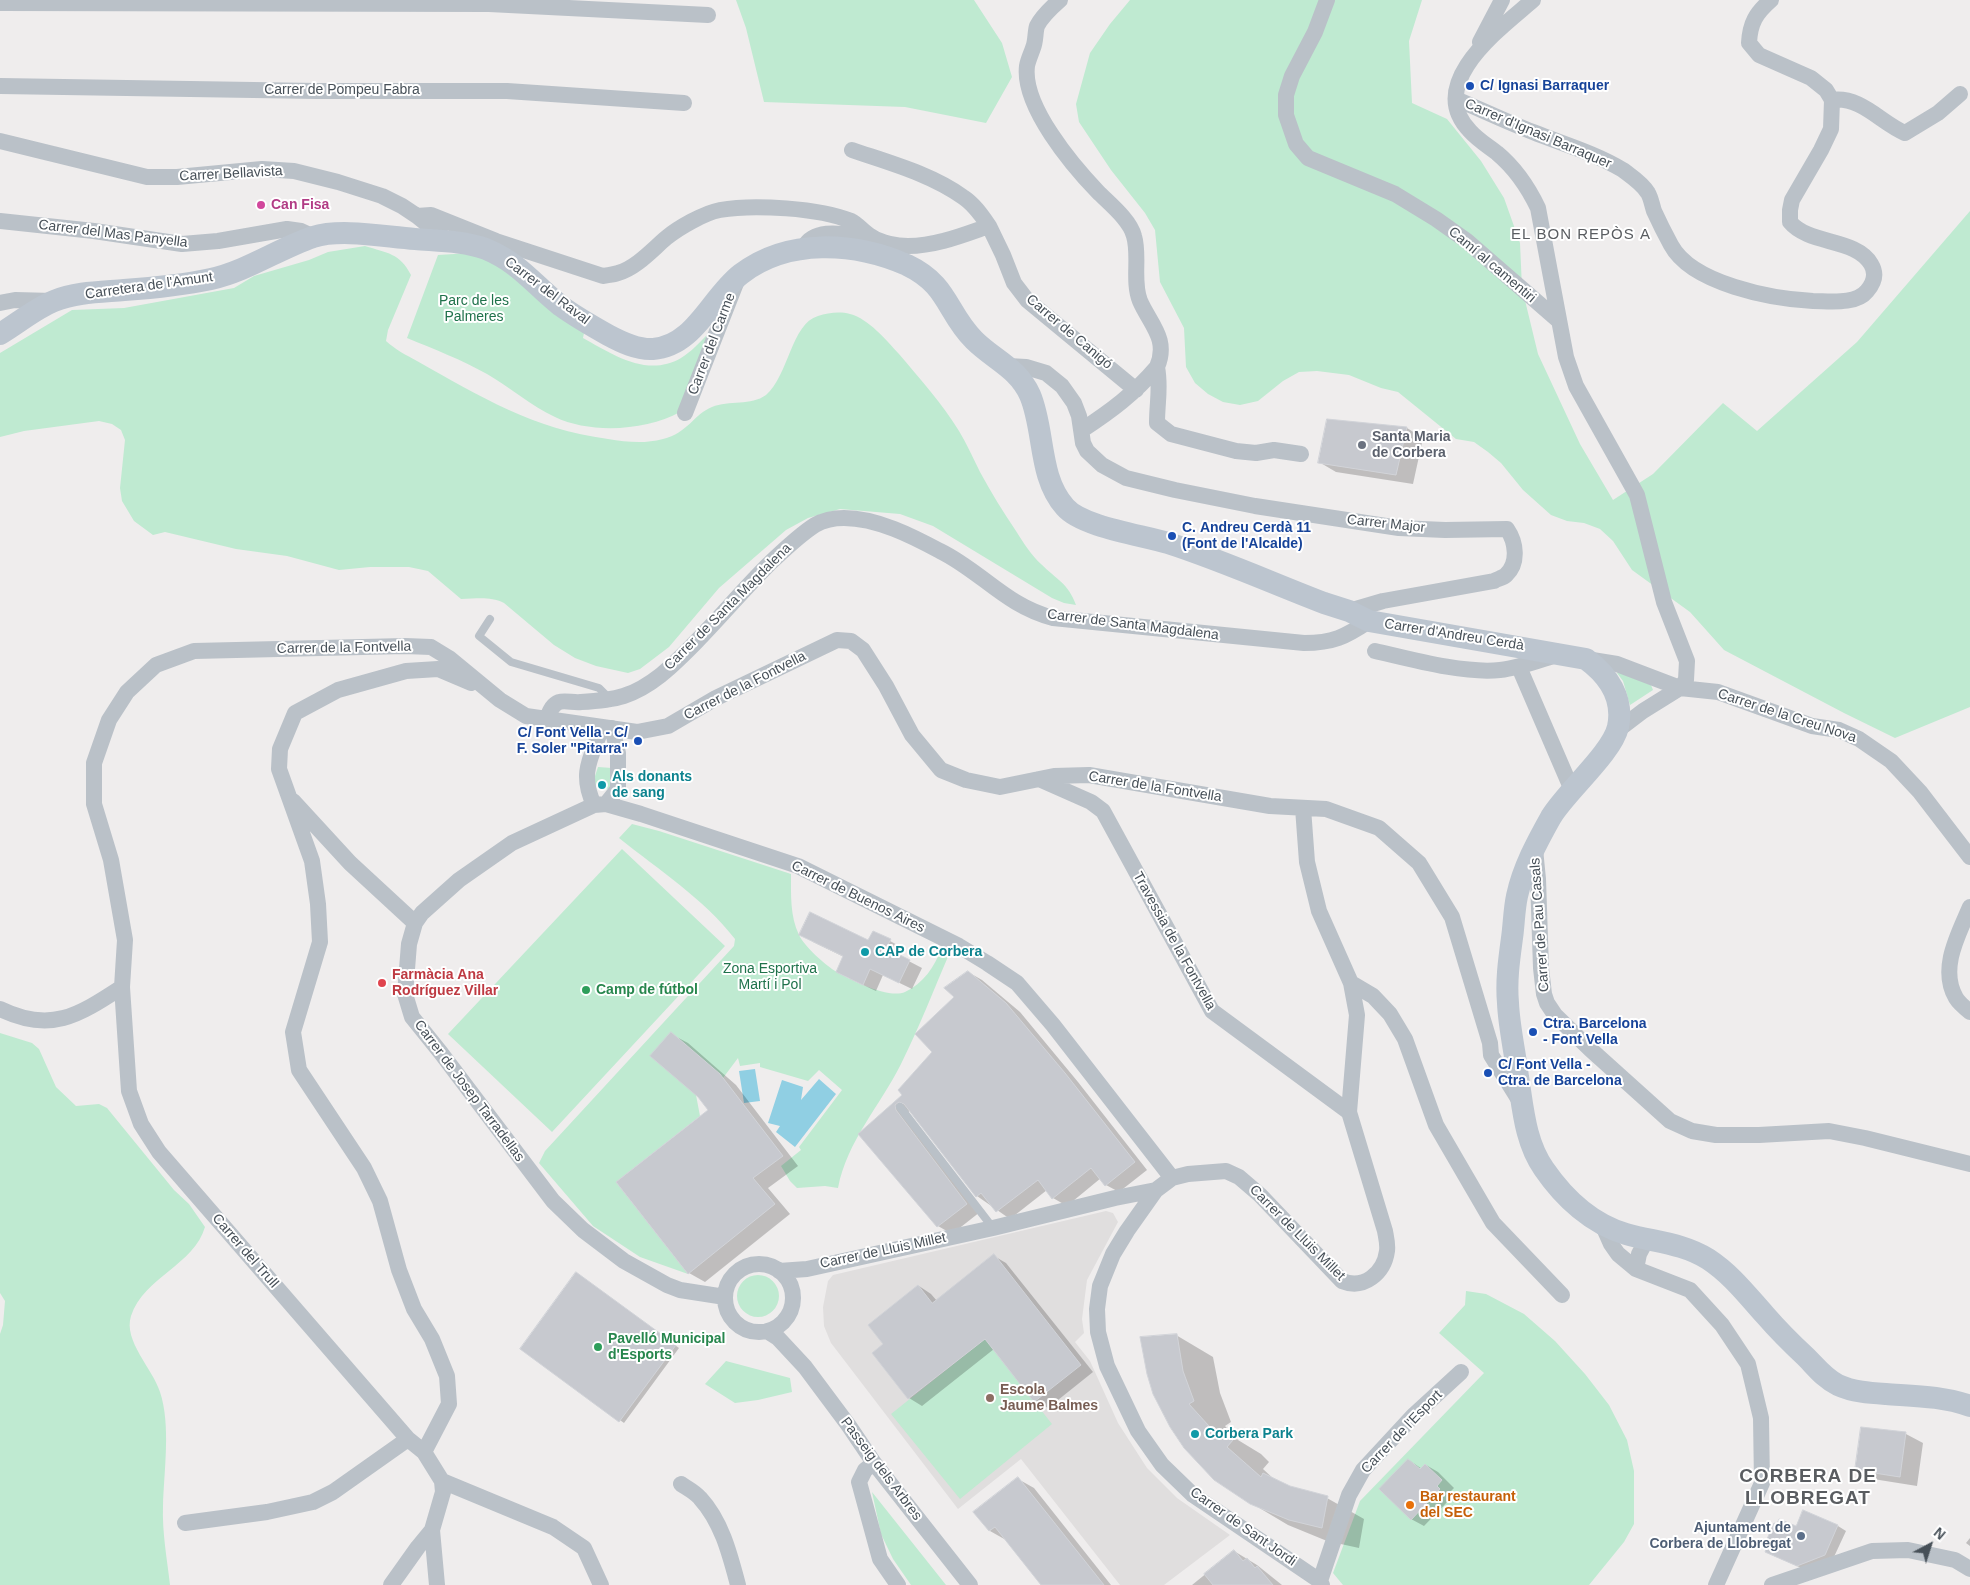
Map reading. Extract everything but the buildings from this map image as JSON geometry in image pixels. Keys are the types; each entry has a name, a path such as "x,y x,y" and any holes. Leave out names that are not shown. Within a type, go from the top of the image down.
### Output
{"street":[{"path":"1008,366 1026,366 1046,373 1062,386 1074,403 1082,430 1120,404 1136,390 1157,367 1161,357 1160,339 1140,300 1134,236 1122,216 1080,174 1060,148 1040,114 1030,89 1027,67 1035,43 1037,26 1060,0"},
{"name":"Camí al camentiri","path":"1327,0 1315,32 1292,76 1286,95 1286,115 1296,144 1308,158 1395,194 1436,219 1466,241 1559,321"},
{"path":"1502,0 1464,70 1459,83 1456,99 1459,115 1470,131 1514,170 1528,189 1538,208 1566,357 1576,386 1637,495 1664,602 1687,661 1686,680 1680,688 1643,711 1618,730 1610,744 1553,814 1534,848 1517,896 1508,964 1508,1002 1522,1105 1529,1141 1543,1168 1570,1199 1603,1226 1647,1239 1683,1246 1699,1253 1728,1274 1767,1318 1829,1380 1862,1392 1930,1397 1970,1406"},
{"path":"1474,54 1533,0"},
{"path":"1771,0 1757,15 1750,28 1749,43 1759,55 1811,78 1826,90 1832,100 1843,99 1855,104 1874,113 1891,128 1905,133 1938,113 1960,94"},
{"path":"0,3 489,4 708,15"},
{"name":"Carrer de Pompeu Fabra","path":"0,86 317,91 507,90 684,103"},
{"name":"Carrer d'Ignasi Barraquer","path":"1456,99 1530,131 1596,156 1622,170 1636,180 1648,193 1653,209 1672,248 1688,264 1712,279 1740,289 1792,300 1831,301 1849,300 1865,294 1873,284 1875,274 1865,254 1808,235 1795,228 1790,222 1792,200 1821,150 1831,128 1832,100"},
{"name":"Carrer Bellavista","path":"0,141 147,177 177,177 262,169 294,170 382,196 418,216 449,242"},
{"path":"418,216 431,215 496,241 603,276 618,273 629,268 668,236 691,222 718,210 758,206 844,218 853,222 871,237 883,242 907,246 946,240 989,226 978,211 964,198 935,180 852,150"},
{"name":"Carrer del Mas Panyella","path":"0,220 182,244 218,241 287,229 301,231 314,237"},
{"name":"Carrer de Canigó","path":"989,226 1004,255 1014,283 1027,300 1136,390"},
{"name":"Carretera de l'Amunt","path":"0,334 54,301 87,293 149,288 210,279 242,270 314,237 349,234 449,242"},
{"path":"804,247 811,238 817,235 871,237"},
{"name":"Carrer del Raval","path":"449,242 472,244 510,261 543,291 580,318 619,341 646,350 657,349 676,342 691,330 739,275 776,256 804,247 834,247 864,252 905,265 923,274 943,293 975,341 1008,366"},
{"name":"Carrer del Carme","path":"685,413 739,275"},
{"path":"0,303 15,300 54,301"},
{"name":"Carrer d'Andreu Cerdà","path":"1008,366 1022,379 1030,394 1048,474 1061,504 1068,512 1078,518 1170,544 1349,611 1369,621 1586,659 1604,674 1611,684 1620,712 1618,730"},
{"path":"1157,367 1160,382 1156,405 1157,423 1171,434 1236,451 1256,453 1274,450 1302,454"},
{"name":"Carrer Major","path":"1082,430 1083,443 1087,451 1102,465 1126,478 1246,504 1330,518 1399,528 1445,530 1507,529 1513,538 1515,552 1513,564 1505,576 1494,581 1383,601 1349,611"},
{"name":"Carrer de Santa Magdalena","path":"546,720 553,706 560,702 625,697 644,688 675,663 750,582 801,534 817,524 832,519 859,519 881,525 940,550 968,568 1005,597 1028,610 1053,618 1304,643 1342,638 1369,621"},
{"name":"Carrer de la Fontvella","path":"122,987 125,940 111,860 94,804 94,763 110,720 128,692 156,665 194,651 431,647 449,658 485,688 526,716 637,732 668,726 716,698 837,640 851,640 863,650 886,686 912,735 941,770 966,780 1000,787 1054,776 1089,775 1270,806 1326,809 1379,828 1419,863 1452,916 1490,1043 1491,1055 1522,1105"},
{"path":"1374,651 1461,668 1499,671 1519,667 1560,653"},
{"name":"Carrer de la Creu Nova","path":"1586,659 1617,664 1680,688 1718,692 1812,726 1839,730 1859,739 1891,761 1920,792 1970,858"},
{"path":"1519,667 1572,790"},
{"path":"424,1452 449,1404 448,1376 432,1339 414,1309 399,1270 380,1201 364,1168 299,1070 293,1032 320,942 318,904 312,861 279,769 280,749 295,713 338,690 406,671 438,669 485,688"},
{"path":"287,794 350,862 415,923 422,913 459,880 512,843 600,805 618,789 618,752 607,728"},
{"path":"600,805 587,789 586,774 607,728"},
{"path":"618,752 629,738 637,732"},
{"name":"Travessia de la Fontvella","path":"1039,779 1084,798 1103,811 1212,1011 1349,1112"},
{"name":"Carrer de Buenos Aires","path":"600,805 641,814 798,866 959,946 987,963 1017,983 1053,1025 1172,1178"},
{"name":"Carrer de Lluis Millet","path":"779,1271 807,1269 1156,1190 1172,1178 1188,1174 1226,1171 1239,1177 1260,1195 1342,1281 1357,1284 1371,1279 1377,1274 1385,1259 1387,1250 1385,1231 1349,1112 1357,1015 1351,983 1319,911 1307,862 1303,808"},
{"name":"Carrer de Pau Casals","path":"1534,848 1538,879 1541,968 1547,1003 1555,1015 1590,1049 1670,1122 1692,1131 1716,1135 1759,1135 1829,1131 1970,1164"},
{"path":"1970,907 1949,962 1949,979 1957,1000 1970,1012"},
{"name":"Carrer de Josep Tarradellas","path":"415,923 409,944 405,994 412,1017 553,1201 583,1230 624,1261 667,1285 680,1290 725,1297"},
{"path":"1351,983 1372,996 1390,1014 1405,1038 1436,1125 1493,1223 1562,1294"},
{"path":"0,1009 30,1020 48,1022 77,1013 122,987"},
{"name":"Carrer del Trull","path":"122,987 130,1091 141,1124 159,1152 408,1439 424,1452 442,1481"},
{"path":"1490,1043 1503,1049 1514,1050"},
{"name":"Carrer de Sant Jordi","path":"1156,1190 1132,1222 1113,1254 1100,1286 1097,1309 1098,1332 1107,1366 1138,1431 1162,1465 1194,1495 1321,1583"},
{"path":"1115,1198 1132,1222"},
{"path":"1603,1226 1618,1254 1636,1268 1690,1290 1722,1326 1748,1364 1761,1418 1762,1483 1716,1585"},
{"path":"1636,1268 1639,1254 1647,1239"},
{"path":"756,1264 772,1266 779,1271 785,1276 792,1289 793,1304 786,1318 778,1326 766,1331 752,1331 738,1325 728,1312 725,1297 729,1281 740,1269 756,1264"},
{"name":"Passeig dels Arbres","path":"786,1318 792,1352"},
{"name":"Passeig dels Arbres","path":"766,1331 778,1338 792,1352 849,1426 874,1463 970,1585"},
{"name":"Carrer de l'Esport","path":"1321,1583 1349,1495 1363,1470 1413,1416 1461,1372"},
{"path":"185,1523 267,1512 313,1502 333,1492 408,1439"},
{"path":"874,1463 865,1470 859,1482 880,1559 898,1585"},
{"path":"437,1585 432,1530 443,1492 442,1481 553,1527 584,1548 601,1585"},
{"path":"681,1484 699,1497 708,1508 722,1533 738,1585"},
{"path":"391,1585 432,1530"},
{"path":"1772,1585 1872,1551 1908,1550 1955,1560 1970,1569"},
{"path":"1725,1565 1728,1579 1732,1585"}],"lane":[{"path":"490,620 479,636 511,662 598,688 610,699"},
{"path":"900,1107 993,1228"}],"shaded area":[{"name":"Escola Jaume Balmes","path":"1106,1211 1113,1213 1118,1222 1087,1280 1082,1319 1084,1333 1075,1342 1090,1361 1118,1423 1147,1468 1177,1498 1230,1535 1164,1585 1120,1585 1021,1459 958,1509 831,1343 824,1326 823,1307 828,1281 833,1275"}],"green space":[{"path":"736,0 974,0 1002,43 1012,77 986,123 905,107 764,102 746,28"},
{"path":"1130,0 1422,0 1409,41 1412,103 1447,119 1481,161 1504,198 1520,243 1522,288 1538,354 1580,444 1613,500 1653,474 1723,403 1757,431 1857,342 1970,211 1970,707 1895,738 1724,650 1690,612 1632,570 1613,541 1600,529 1551,515 1523,490 1501,463 1488,452 1474,442 1456,439 1398,392 1381,388 1349,375 1317,371 1299,372 1283,381 1258,401 1240,405 1223,402 1208,394 1195,383 1186,367 1184,328 1160,282 1155,230 1145,213 1111,170 1079,122 1076,104 1090,53 1110,24"},
{"path":"365,246 386,252 397,258 411,275 388,330 386,341 463,387 508,410 556,428 615,440 629,442 656,441 679,432 700,414 712,407 754,401 766,395 774,386 796,339 809,321 818,316 834,313 846,313 864,320 899,354 938,401 959,431 988,487 1024,544 1037,560 1062,582 1076,605 1052,598 933,526 900,514 840,509 808,518 786,530 719,588 669,647 640,669 628,673 596,666 575,658 554,645 504,603 488,599 461,599 428,571 409,567 370,567 339,570 287,556 236,549 165,532 153,535 134,521 122,501 120,488 125,440 121,430 112,424 99,421 24,431 0,437 0,353 72,310 124,308 234,288 254,276 309,260 328,252"},
{"name":"Parc de les Palmeres","path":"470,253 498,263 584,333 583,338 630,362 655,366 668,364 685,356 708,334 680,412 651,423 618,428 601,428 569,422 537,407 496,379 477,369 407,338 438,255"},
{"path":"1619,671 1651,685 1653,690 1630,705 1623,681 1617,673"},
{"path":"598,767 612,768 610,788 600,789 593,782"},
{"name":"Zona Esportiva Martí i Pol","path":"632,824 791,874 793,913 796,928 802,940 810,950 832,969 861,984 890,993 898,994 905,992 928,974 941,949 950,952 901,1064 856,1139 842,1171 838,1188 825,1186 797,1188 790,1181 781,1166 801,1150 799,1147 842,1090 819,1070 808,1081 760,1067 760,1063 740,1066 738,1058 723,1078 696,1095 700,1116 616,1182 688,1274 640,1257 593,1226 539,1163 545,1151 734,946 735,939 723,924 695,898 619,838"},
{"name":"Camp de fútbol","path":"622,849 725,946 552,1132 448,1034"},
{"path":"0,1033 32,1043 39,1049 56,1087 76,1106 99,1104 107,1108 174,1190 189,1204 205,1227 191,1251 146,1291 137,1303 131,1316 130,1325 135,1345 156,1383 163,1405 166,1433 163,1526 170,1585 0,1585 0,1334 3,1325 5,1301 0,1293"},
{"path":"758,1275 773,1281 779,1296 773,1311 758,1317 743,1311 737,1296 743,1281"},
{"path":"1466,1291 1486,1294 1524,1314 1555,1341 1585,1374 1609,1405 1627,1440 1634,1471 1634,1524 1624,1542 1589,1585 1343,1585 1333,1573 1360,1501 1484,1373 1439,1333 1465,1305"},
{"path":"985,1339 1052,1424 960,1499 891,1414"},
{"path":"726,1361 790,1378 792,1392 735,1403 705,1384"},
{"path":"872,1492 946,1585 911,1585 893,1559 881,1534"}],"water":[{"path":"755,1069 760,1101 744,1103 739,1071"},
{"path":"819,1079 836,1094 795,1147 776,1132 780,1126 768,1123 782,1080 803,1087 801,1100"}],"place":[{"name":"C/ Ignasi Barraquer","path":"1470,86"},
{"name":"Can Fisa","path":"261,205"},
{"name":"Santa Maria de Corbera","path":"1362,445"},
{"name":"C. Andreu Cerdà 11 (Font de l'Alcalde)","path":"1172,536"},
{"name":"C/ Font Vella - C/ F. Soler \"Pitarra\"","path":"638,741"},
{"name":"Als donants de sang","path":"602,785"},
{"name":"CAP de Corbera","path":"865,952"},
{"name":"Farmàcia Ana Rodríguez Villar","path":"382,983"},
{"name":"Camp de fútbol","path":"586,990"},
{"name":"Ctra. Barcelona - Font Vella","path":"1533,1032"},
{"name":"C/ Font Vella - Ctra. de Barcelona","path":"1488,1073"},
{"name":"Pavelló Municipal d'Esports","path":"598,1347"},
{"name":"Escola Jaume Balmes","path":"990,1398"},
{"name":"Corbera Park","path":"1195,1434"},
{"name":"Bar restaurant del SEC","path":"1410,1505"},
{"name":"Ajuntament de Corbera de Llobregat","path":"1801,1536"}],"district":[{"name":"EL BON REPÒS A","path":"1581,235"},
{"name":"CORBERA DE LLOBREGAT","path":"1808,1488"}]}
